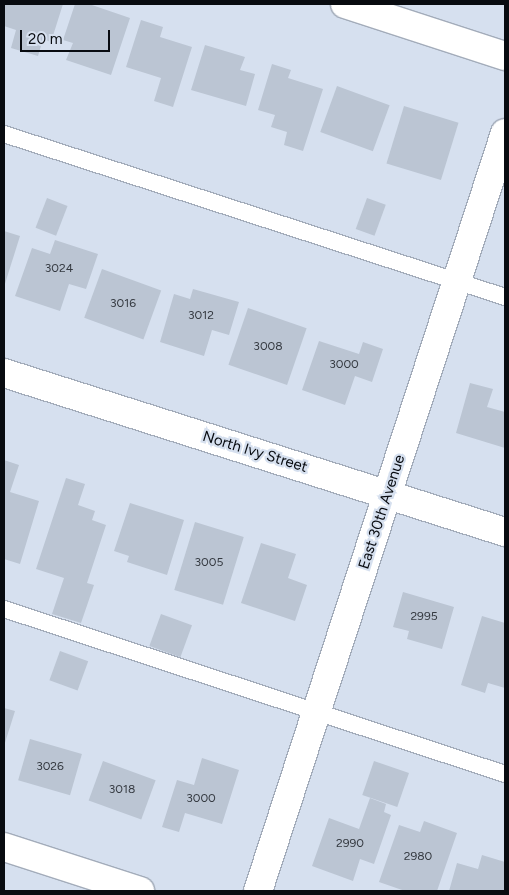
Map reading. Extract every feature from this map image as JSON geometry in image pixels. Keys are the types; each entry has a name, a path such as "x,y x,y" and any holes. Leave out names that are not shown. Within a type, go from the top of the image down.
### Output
{"street":[{"path":"346,4 505,56"},
{"name":"East 30th Avenue","path":"258,891 505,133"},
{"name":"North Ivy Street","path":"4,373 388,493 505,532"},
{"path":"4,847 140,891"}],"lane":[{"path":"4,134 505,297"},
{"path":"4,609 505,774"}],"building":[{"path":"4,4 63,4 51,42 43,39 38,56 11,48 16,30 4,26"},
{"path":"75,4 89,4 130,18 111,75 66,60 73,43 63,40"},
{"path":"141,20 163,27 160,37 192,47 173,107 154,101 161,78 126,67"},
{"path":"205,45 245,57 240,70 255,74 246,106 191,90"},
{"path":"272,64 291,70 288,78 323,89 303,151 284,145 287,132 271,127 275,115 258,110"},
{"path":"337,86 390,105 373,151 320,132"},
{"path":"404,106 459,123 441,180 386,163"},
{"path":"47,198 68,206 56,236 36,228"},
{"path":"367,198 386,205 375,236 356,229"},
{"path":"4,231 20,236 4,287"},
{"path":"55,240 98,254 86,289 69,284 60,311 15,296 32,248 50,254"},
{"path":"102,269 161,291 143,339 84,318"},
{"path":"193,289 239,302 229,335 212,330 204,356 160,342 174,294 190,299"},
{"path":"248,308 307,328 287,385 228,365"},
{"path":"319,341 359,354 363,342 383,349 372,382 355,376 345,405 302,390"},
{"path":"470,383 493,389 487,407 505,412 505,448 456,433"},
{"path":"4,460 19,465 10,492 39,501 20,564 4,559"},
{"path":"66,478 85,484 78,505 95,511 92,520 106,525 87,583 94,585 81,623 52,614 64,578 36,569"},
{"path":"130,503 184,520 167,575 127,562 129,556 114,551"},
{"path":"195,522 244,537 223,605 174,590"},
{"path":"261,543 296,554 288,578 307,585 295,621 241,603"},
{"path":"403,592 454,607 442,649 407,639 409,631 393,627"},
{"path":"161,614 192,625 180,657 149,646"},
{"path":"482,616 505,623 505,688 488,683 485,693 461,685"},
{"path":"60,651 88,661 78,690 49,680"},
{"path":"4,708 15,711 4,746"},
{"path":"30,739 82,754 70,795 18,780"},
{"path":"202,758 239,770 222,824 185,813 179,832 162,827 177,780 194,785"},
{"path":"103,761 156,780 141,820 89,800"},
{"path":"374,761 409,773 397,807 362,795"},
{"path":"370,798 386,804 384,812 391,815 374,864 360,859 353,881 312,866 329,818 359,829"},
{"path":"424,821 457,833 437,891 405,891 379,882 399,825 420,832"},
{"path":"482,855 505,862 505,891 449,891 457,863 478,869"}]}
